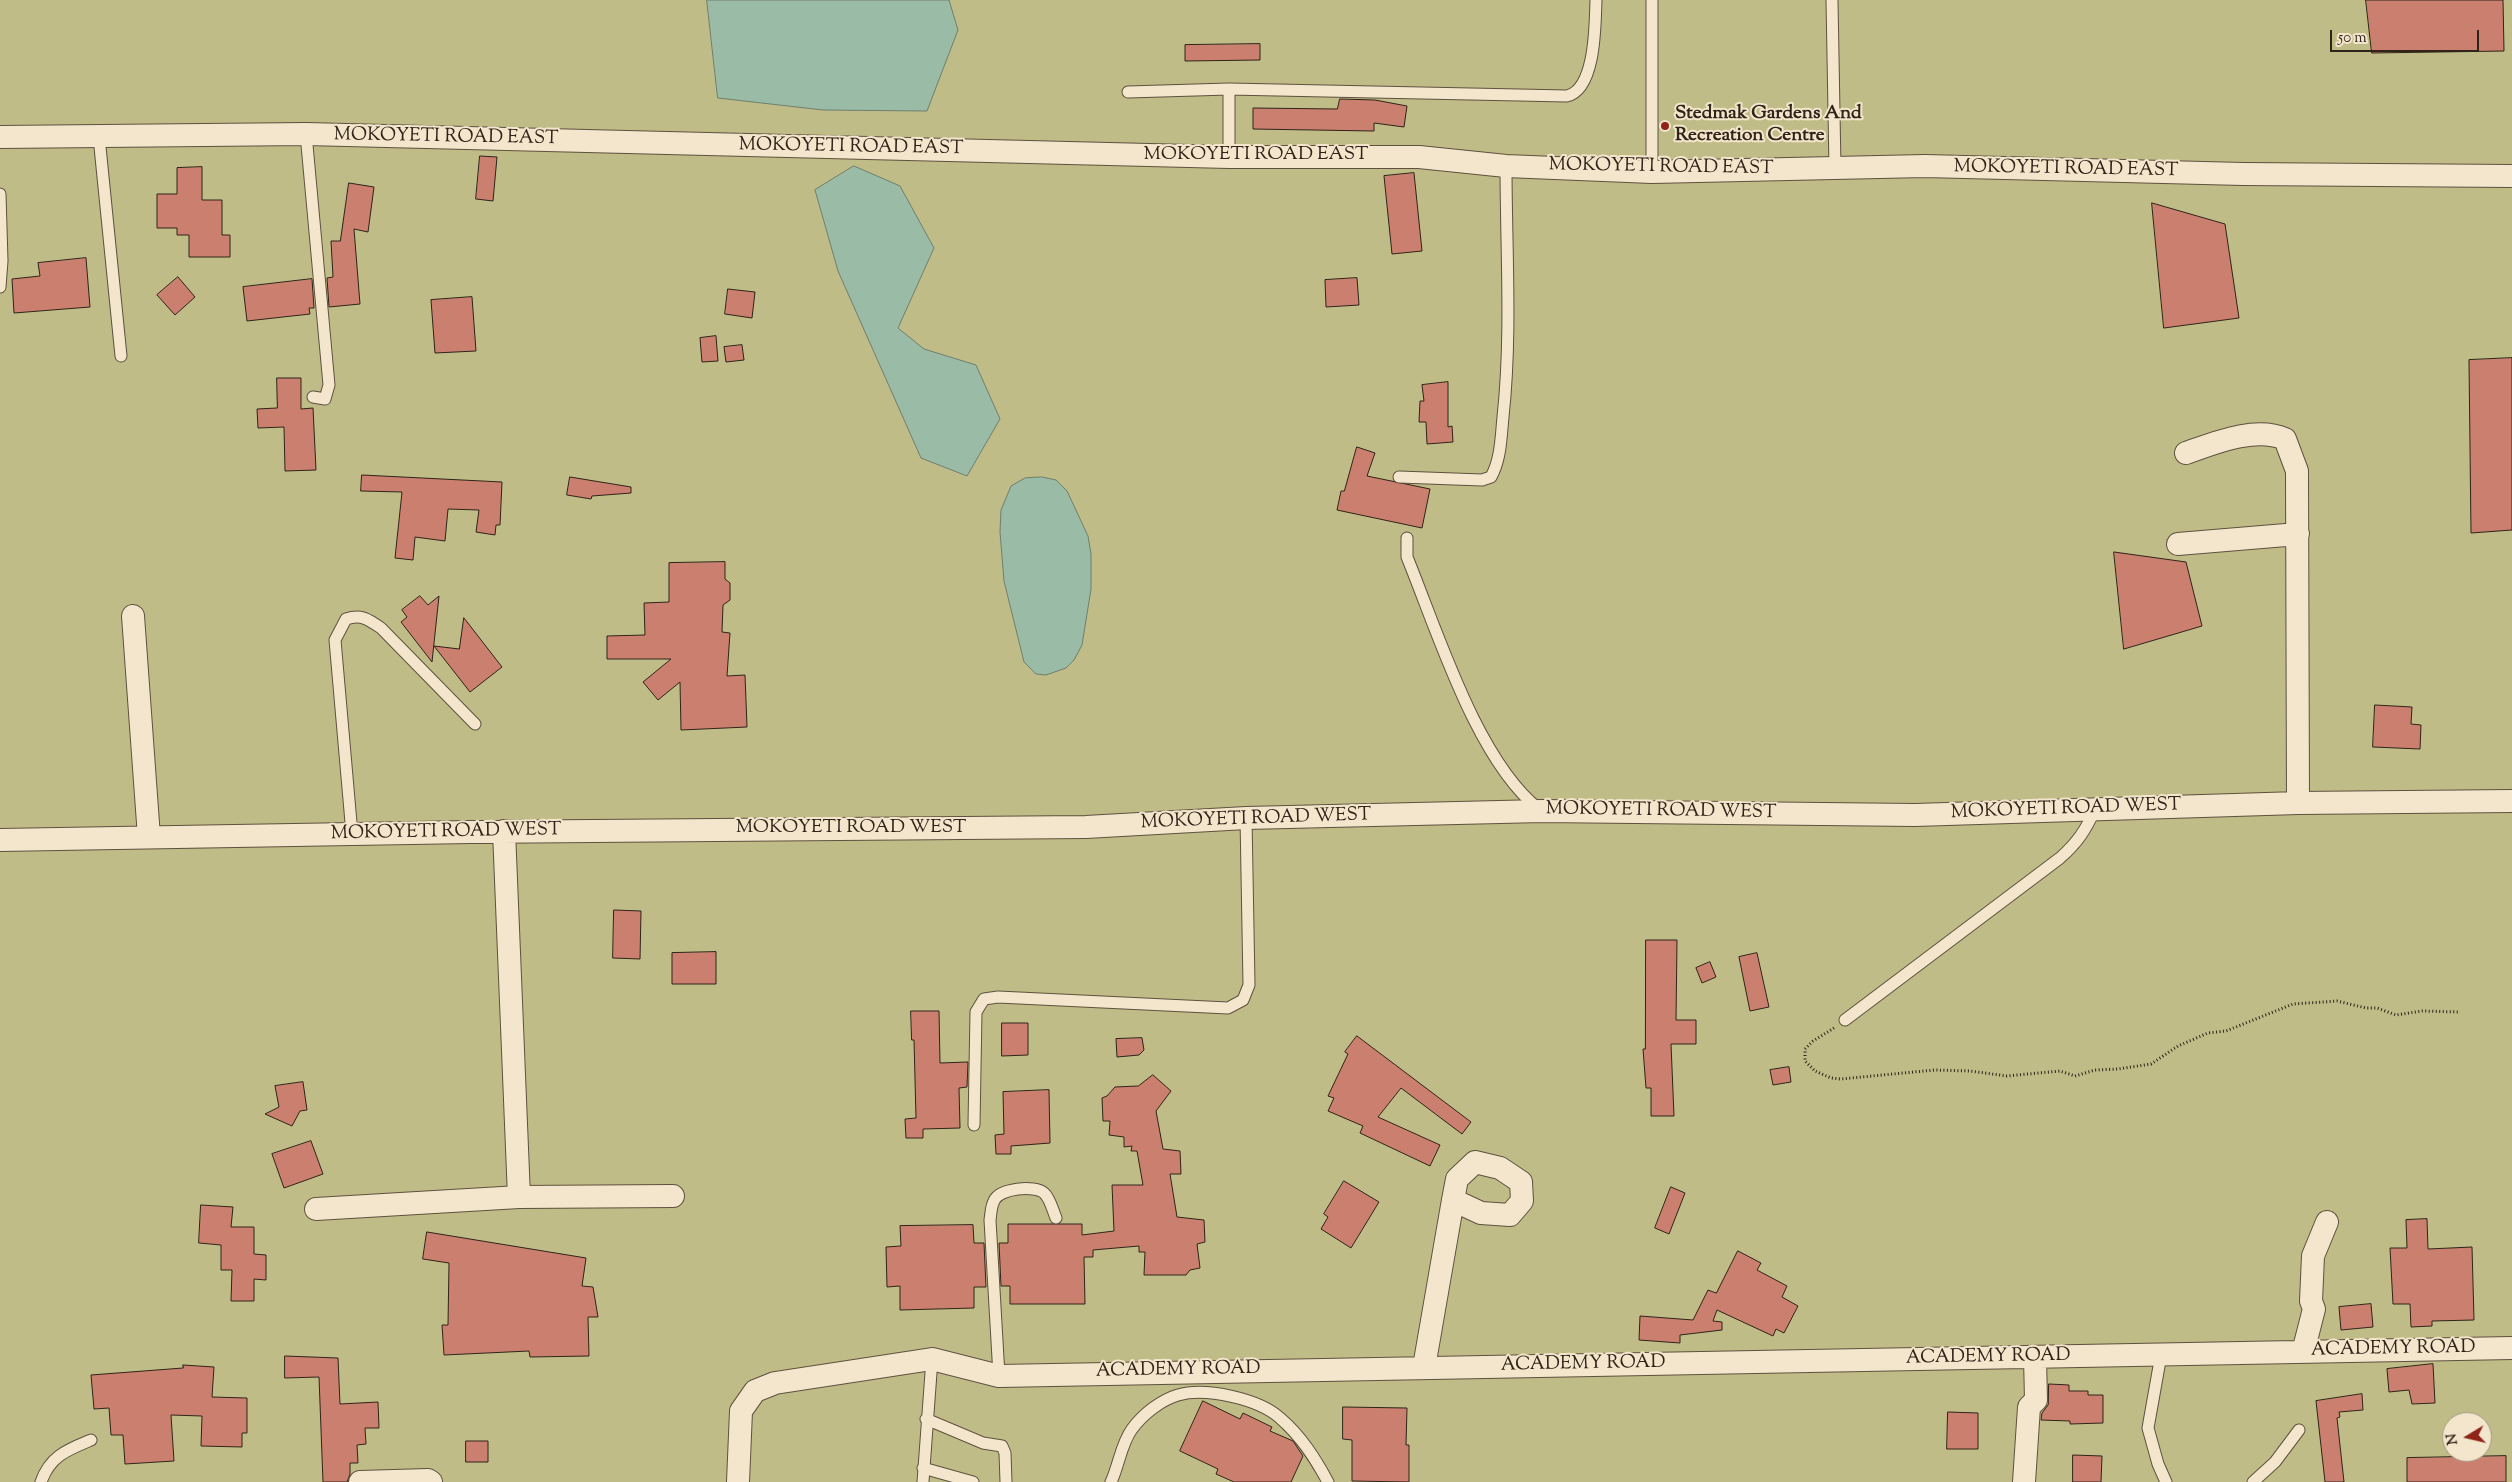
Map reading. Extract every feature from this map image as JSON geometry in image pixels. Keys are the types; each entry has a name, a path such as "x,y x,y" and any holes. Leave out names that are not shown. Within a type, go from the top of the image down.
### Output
{"street":[{"name":"MOKOYETI ROAD EAST","path":"0,137 306,134 1229,157 1419,157 1506,166 1652,172 1925,166 2243,174 2512,176"},
{"path":"2186,453 2218,442 2269,434 2285,439 2297,471 2298,803"},
{"path":"2178,544 2298,534"},
{"path":"133,616 149,837"},
{"name":"MOKOYETI ROAD WEST","path":"0,840 504,831 1086,827 1246,818 1542,811 1915,815 2298,803 2512,800"},
{"path":"504,831 519,1198"},
{"path":"316,1209 519,1198 673,1196"},
{"path":"1424,1367 1453,1200"},
{"path":"2303,1352 2314,1309 2311,1301 2313,1256 2327,1222"},
{"name":"ACADEMY ROAD","path":"738,1482 741,1411 755,1391 775,1383 932,1359 999,1376 2512,1348"},
{"path":"2024,1482 2029,1407 2036,1400 2035,1357"},
{"path":"360,1482 428,1480 431,1482"}],"lane":[{"path":"1128,92 1229,90 1567,96 1579,90 1589,68 1593,48 1596,0"},
{"path":"1652,0 1652,172"},
{"path":"1832,0 1835,168"},
{"path":"1229,90 1229,157"},
{"path":"306,134 329,385 326,398 313,397"},
{"path":"99,137 121,356"},
{"path":"1399,477 1482,480 1491,477 1496,469 1500,451 1507,380 1506,166"},
{"path":"0,194 2,261 0,287"},
{"path":"1407,538 1408,558 1471,713 1497,760 1527,799 1542,811"},
{"path":"352,834 335,640 346,619 354,616 366,617 381,628 475,724"},
{"path":"1845,1020 2060,858 2075,845 2085,832 2095,809"},
{"path":"974,1125 976,1012 984,999 1006,998 1228,1008 1243,1000 1249,985 1246,818"},
{"path":"999,1376 990,1220 994,1200 998,1195 1005,1192 1036,1190 1044,1192 1056,1218"},
{"path":"2161,1355 2148,1428 2158,1464 2166,1482"},
{"path":"923,1482 926,1419 932,1359"},
{"path":"1111,1482 1123,1447 1132,1429 1150,1410 1179,1395 1208,1393 1244,1399 1279,1416 1312,1451 1328,1482"},
{"path":"926,1419 983,1443 1002,1446 1005,1454 1006,1482"},
{"path":"2253,1482 2275,1462 2299,1430"},
{"path":"41,1482 54,1458 62,1452 90,1440"},
{"path":"923,1468 973,1482"}],"path":[{"path":"1845,1020 1812,1041 1805,1049 1805,1061 1815,1071 1831,1078 1852,1080 1872,1076 1935,1070 1970,1071 2007,1076 2060,1071 2075,1076 2095,1070 2151,1064 2178,1046 2208,1033 2226,1031 2293,1004 2337,1001 2366,1008 2377,1008 2396,1015 2422,1011 2460,1012"}],"shaded area":[{"path":"0,0 2512,0 2512,1482 0,1482"},
{"path":"707,0 949,0 958,30 927,111 823,110 718,98"},
{"path":"854,166 900,186 934,248 898,328 924,349 976,365 1000,419 967,476 921,458 838,271 815,190"},
{"path":"1042,477 1056,480 1067,491 1088,536 1091,554 1091,589 1082,645 1074,660 1066,668 1046,675 1036,674 1024,662 1004,581 1000,532 1001,510 1011,486 1025,478"}],"building":[{"path":"2366,0 2503,0 2504,51 2372,53"},
{"path":"1260,44 1260,60 1185,61 1185,45"},
{"path":"1340,99 1375,100 1407,106 1404,127 1374,123 1374,131 1253,129 1253,108 1337,109"},
{"path":"480,156 497,157 493,201 476,199"},
{"path":"202,167 202,200 222,200 222,235 230,235 230,257 189,257 189,235 177,235 177,228 157,228 157,194 177,194 177,168"},
{"path":"1414,173 1422,251 1392,254 1384,176"},
{"path":"349,183 374,187 368,232 354,229 360,304 329,307 327,278 333,277 331,241 340,241"},
{"path":"2152,203 2225,224 2239,318 2164,328"},
{"path":"86,258 90,307 14,313 12,279 40,276 38,263"},
{"path":"178,277 195,297 175,315 157,295"},
{"path":"1357,278 1359,305 1326,307 1325,280"},
{"path":"312,279 314,308 309,308 310,314 247,321 243,287"},
{"path":"728,289 755,292 752,318 725,314"},
{"path":"472,297 476,351 435,353 431,300"},
{"path":"716,336 718,361 702,362 700,338"},
{"path":"742,345 744,360 726,362 724,347"},
{"path":"2512,358 2512,530 2471,533 2469,360"},
{"path":"277,378 301,378 301,409 313,408 316,470 285,471 284,427 258,428 257,409 277,408"},
{"path":"1448,382 1448,427 1452,426 1453,442 1427,444 1426,422 1419,422 1420,401 1424,401 1422,385"},
{"path":"1357,447 1375,453 1367,476 1430,489 1422,528 1337,510 1341,491 1344,491"},
{"path":"362,475 502,482 500,525 496,525 495,535 476,532 479,510 448,509 445,541 415,537 413,560 395,558 402,492 361,491"},
{"path":"570,477 631,487 631,493 592,496 591,499 567,495"},
{"path":"2114,552 2186,562 2202,626 2124,649"},
{"path":"725,562 725,579 730,583 730,600 723,605 722,632 730,633 727,676 745,675 747,727 681,730 680,682 658,700 643,682 671,659 607,659 607,636 645,635 644,603 669,602 669,563"},
{"path":"420,596 428,605 439,596 432,662 401,622 407,617 402,610"},
{"path":"464,618 502,667 470,692 434,646 459,649"},
{"path":"2375,705 2412,707 2411,724 2421,725 2420,749 2373,747"},
{"path":"614,910 641,911 640,959 613,958"},
{"path":"1646,940 1677,940 1676,1020 1696,1020 1696,1044 1671,1044 1674,1116 1651,1116 1651,1088 1646,1088 1643,1049 1645,1049"},
{"path":"716,952 716,984 672,984 672,953"},
{"path":"1757,953 1769,1007 1750,1011 1739,957"},
{"path":"1710,962 1716,977 1702,983 1696,968"},
{"path":"911,1011 939,1011 940,1063 968,1062 967,1087 959,1088 960,1128 923,1129 923,1138 906,1138 905,1119 916,1118 914,1040 912,1040"},
{"path":"1002,1023 1028,1023 1028,1055 1002,1056"},
{"path":"1357,1036 1471,1122 1462,1134 1401,1088 1378,1117 1440,1145 1430,1166 1360,1133 1363,1126 1328,1111 1334,1098 1328,1096 1348,1054 1345,1052"},
{"path":"1142,1038 1144,1050 1139,1055 1117,1057 1116,1039"},
{"path":"1789,1067 1791,1082 1773,1085 1770,1070"},
{"path":"1153,1075 1171,1091 1156,1111 1163,1149 1180,1151 1181,1174 1170,1174 1177,1217 1204,1220 1205,1242 1197,1244 1200,1268 1190,1270 1186,1275 1144,1275 1145,1252 1139,1252 1139,1246 1093,1250 1093,1257 1084,1257 1085,1304 1010,1304 1010,1286 1001,1286 999,1243 1008,1243 1008,1224 1082,1224 1082,1235 1114,1231 1112,1185 1143,1185 1137,1151 1131,1151 1132,1146 1124,1147 1124,1137 1109,1135 1110,1121 1103,1121 1102,1098 1107,1096 1115,1087 1138,1086"},
{"path":"303,1082 307,1110 300,1111 292,1126 265,1114 279,1107 275,1086"},
{"path":"1049,1090 1050,1143 1011,1146 1011,1154 996,1154 995,1135 1004,1134 1003,1092"},
{"path":"311,1141 323,1174 284,1188 272,1154"},
{"path":"1344,1181 1379,1202 1351,1248 1321,1229 1328,1217 1324,1214"},
{"path":"1671,1187 1685,1193 1669,1234 1655,1228"},
{"path":"201,1205 233,1207 231,1227 254,1227 254,1254 266,1255 266,1280 254,1279 254,1301 231,1301 232,1270 221,1270 221,1245 199,1243"},
{"path":"2427,1219 2428,1249 2472,1247 2474,1320 2432,1321 2432,1326 2411,1327 2410,1304 2393,1304 2390,1248 2407,1248 2406,1220"},
{"path":"973,1225 974,1243 984,1243 986,1287 974,1287 974,1308 900,1310 900,1286 887,1287 886,1247 901,1246 900,1226"},
{"path":"427,1232 586,1258 582,1286 593,1287 598,1317 588,1317 589,1356 530,1357 529,1351 444,1355 442,1325 448,1325 449,1263 423,1259"},
{"path":"1738,1251 1761,1263 1757,1270 1787,1286 1782,1297 1798,1306 1784,1333 1776,1329 1773,1336 1717,1310 1713,1321 1722,1322 1722,1330 1680,1335 1680,1343 1639,1340 1640,1316 1693,1320 1708,1290 1716,1293"},
{"path":"2371,1304 2373,1327 2341,1330 2339,1307"},
{"path":"285,1356 338,1358 340,1404 378,1402 379,1428 365,1428 366,1444 357,1445 358,1463 350,1463 350,1474 347,1482 323,1482 319,1377 285,1378"},
{"path":"2433,1364 2435,1403 2412,1404 2409,1390 2389,1392 2387,1369"},
{"path":"183,1365 214,1367 212,1397 247,1398 247,1433 242,1433 242,1447 201,1446 202,1416 171,1415 174,1461 125,1464 123,1435 111,1435 109,1408 94,1409 91,1375 183,1368"},
{"path":"2049,1384 2069,1385 2069,1391 2088,1391 2088,1395 2103,1395 2103,1423 2070,1424 2070,1421 2041,1420 2042,1413 2048,1405"},
{"path":"2362,1394 2363,1410 2339,1412 2340,1417 2337,1418 2344,1482 2325,1482 2316,1401"},
{"path":"1203,1401 1240,1419 1243,1413 1272,1427 1270,1431 1293,1441 1303,1456 1291,1482 1234,1482 1216,1474 1218,1469 1180,1451"},
{"path":"1343,1407 1407,1408 1406,1445 1409,1445 1409,1482 1352,1481 1352,1440 1343,1439"},
{"path":"1948,1412 1978,1413 1978,1449 1947,1449"},
{"path":"466,1441 488,1441 488,1462 466,1462"},
{"path":"2073,1455 2102,1456 2101,1482 2073,1482"},
{"path":"2492,1456 2506,1456 2506,1482 2407,1482 2407,1458 2442,1457 2442,1462 2492,1462"}],"place":[{"name":"Stedmak Gardens And Recreation Centre","path":"1665,126"}]}
